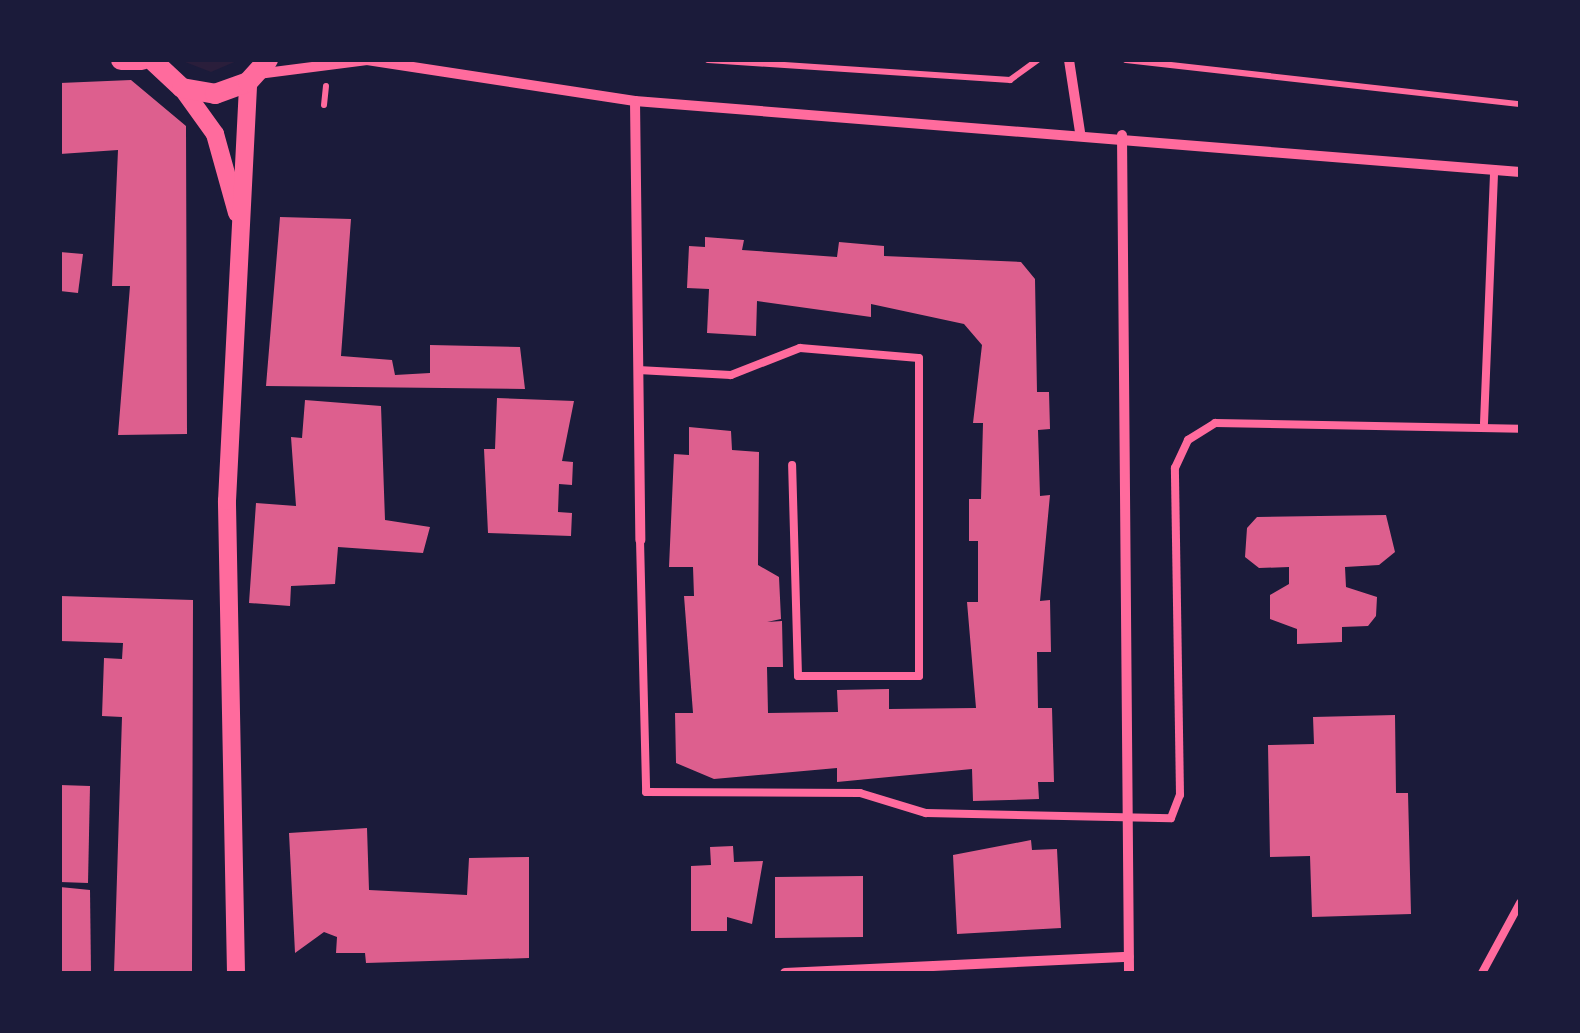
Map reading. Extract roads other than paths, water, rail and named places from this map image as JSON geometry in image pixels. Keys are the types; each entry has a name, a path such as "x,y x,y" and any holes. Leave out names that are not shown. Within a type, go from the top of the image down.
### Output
{"main road":[{"path":"121,60 142,60"},
{"path":"152,60 182,88 216,94 257,72"}],"street":[{"path":"236,973 227,501 237,213 257,72 367,60 634,101 1080,132 1520,172"},
{"path":"1070,60 1080,132"},
{"path":"182,88 215,134 237,213"},
{"path":"634,101 640,540"},
{"path":"1122,136 1129,973"},
{"path":"785,973 1128,957"}],"lane":[{"path":"1484,422 1494,170"},
{"path":"638,370 731,375 800,348 919,358 919,676 798,676 792,465"},
{"path":"640,540 646,792 860,793 926,813 1171,818 1179,809 1175,468 1188,440 1215,423 1484,422 1520,429"},
{"path":"1482,973 1520,904"}]}
